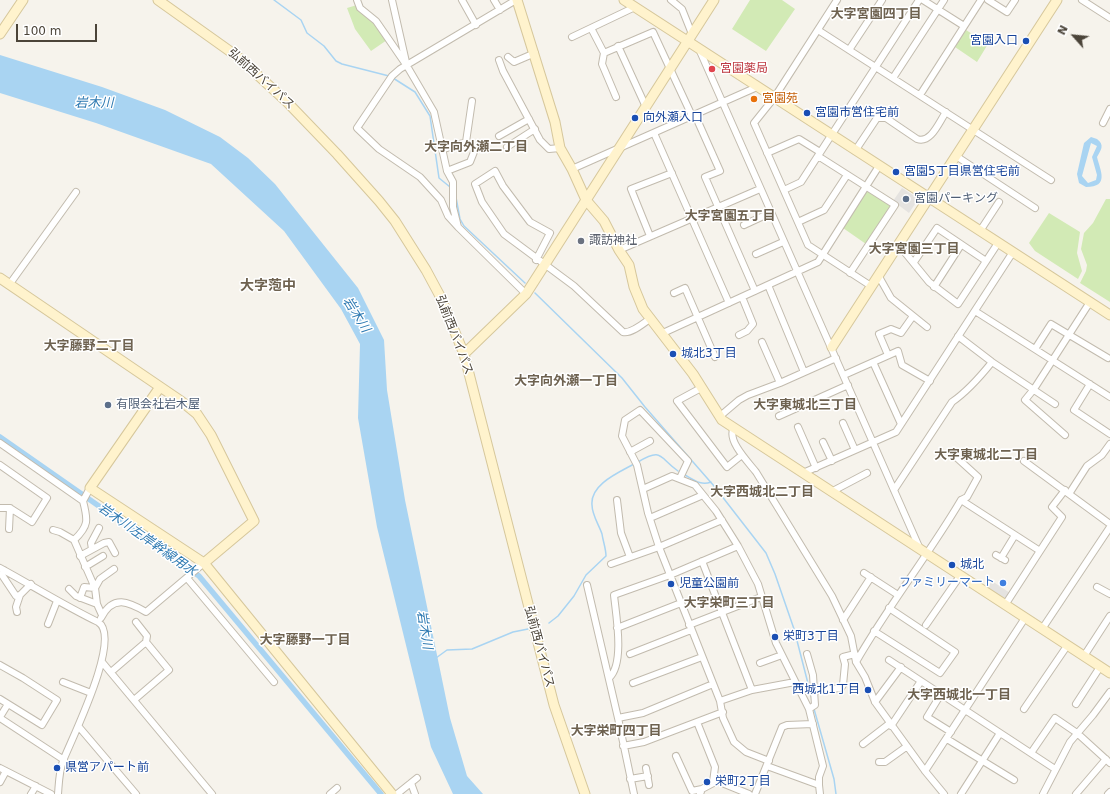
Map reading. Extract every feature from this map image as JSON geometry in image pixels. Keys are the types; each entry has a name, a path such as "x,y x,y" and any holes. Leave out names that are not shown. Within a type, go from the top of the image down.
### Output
{"street":[{"path":"0,34 23,0"},
{"name":"弘前西バイパス","path":"158,0 212,36 263,78 337,154 395,221 426,270 440,296 464,354 554,705 585,794"},
{"path":"357,0 360,8 376,21 407,66 434,112 444,149 447,170 452,182 452,192 458,227"},
{"path":"392,0 407,66"},
{"path":"462,0 476,25"},
{"path":"494,0 500,10"},
{"path":"526,294 448,216 441,200 420,177 379,149 357,128 392,76 517,0 555,122 560,148 572,169 586,200 604,221 619,250 629,265 634,287 643,309 663,333 719,417 803,474 1110,673"},
{"path":"624,0 690,38 699,49 770,213 832,347 894,490 923,551"},
{"path":"671,0 682,9 690,38"},
{"path":"464,354 526,294 714,0"},
{"path":"838,0 774,98 754,122 808,245 871,286"},
{"path":"849,50 882,0"},
{"path":"784,190 801,182 919,0"},
{"path":"923,0 964,26"},
{"path":"893,78 944,0"},
{"path":"920,96 981,0"},
{"path":"988,0 1007,12 1015,0"},
{"path":"832,347 1058,0"},
{"path":"1082,0 1109,16"},
{"path":"572,37 635,7"},
{"path":"591,28 604,52 602,64 616,97"},
{"path":"818,30 1051,180"},
{"path":"604,52 653,32 720,171 705,177 755,291"},
{"path":"618,46 646,107"},
{"path":"699,49 1110,315"},
{"path":"508,57 514,62 534,53"},
{"path":"499,60 529,119 545,146 549,149 560,148"},
{"path":"572,169 757,87"},
{"path":"444,149 466,142 472,101"},
{"path":"1103,123 1110,109"},
{"path":"855,151 877,118 886,118 917,139 923,140 929,138 946,112"},
{"path":"499,136 529,119"},
{"path":"507,147 535,129"},
{"path":"654,133 728,303"},
{"path":"767,153 799,139 847,175 895,205 850,273"},
{"path":"447,170 470,162 474,152"},
{"path":"956,156 1035,208"},
{"path":"663,333 818,262 879,166"},
{"path":"536,260 550,233 530,222 503,186 495,171 474,184 482,202 504,234 536,260 574,286 623,332 631,331 651,318"},
{"path":"650,236 631,189 672,173"},
{"path":"798,222 824,210 847,175"},
{"path":"619,250 760,189"},
{"path":"9,285 76,192"},
{"path":"980,231 991,208 999,202"},
{"path":"744,225 770,213"},
{"path":"914,262 937,228 986,261"},
{"path":"756,254 783,242"},
{"path":"898,244 934,287 958,304 998,243"},
{"path":"934,287 961,245"},
{"path":"803,474 896,432 1013,252"},
{"path":"878,275 891,298 927,327"},
{"path":"0,278 181,400 200,419 211,435 254,521 146,612 129,602 118,602 108,608 98,622"},
{"path":"768,285 804,372"},
{"path":"674,293 685,288 715,357"},
{"path":"739,335 753,324 742,297"},
{"path":"1065,435 1025,400 1034,389 1090,302"},
{"path":"974,311 1035,348 1110,397"},
{"path":"888,355 879,334 891,329 901,333 914,316"},
{"path":"1035,348 1051,324 1069,335 1072,335 1108,358"},
{"path":"958,336 992,362 1055,404"},
{"path":"762,342 780,383"},
{"path":"844,375 898,351 902,365 930,381"},
{"path":"719,417 739,400 836,358"},
{"path":"873,362 901,424"},
{"path":"894,490 952,402 963,395 980,379 992,362"},
{"path":"1090,384 1074,410 1110,434"},
{"path":"779,416 848,385"},
{"path":"74,540 82,532 86,524 86,495 160,387"},
{"path":"701,388 677,402 727,467 742,455"},
{"path":"680,478 688,461 640,410 630,415 625,420 622,436 636,463 659,547 720,701 728,730 734,742 739,748 768,763 819,785"},
{"path":"843,423 855,450"},
{"path":"734,428 732,431 732,437 742,455 756,472 832,596 851,636 856,662 865,677 875,702 890,725 944,794"},
{"path":"798,431 816,468"},
{"path":"630,452 650,441"},
{"path":"823,442 832,460"},
{"path":"0,443 200,566 392,794"},
{"path":"1005,605 1062,517 1052,507 1067,492 1087,466 1102,455 1110,444"},
{"path":"856,662 874,631 898,595 923,551 961,500 967,497 978,477 956,457"},
{"path":"1024,460 1110,525 1042,630"},
{"path":"0,466 47,498 32,522 10,508 0,508"},
{"path":"831,492 857,475 867,473"},
{"path":"643,489 672,476 695,485 722,520 738,546 758,584 776,643 795,682 812,707"},
{"path":"650,518 703,496"},
{"path":"617,500 621,533 630,557"},
{"path":"961,500 1040,551"},
{"path":"9,528 10,508"},
{"path":"611,564 659,547 722,520"},
{"path":"92,549 92,543 99,528"},
{"path":"53,530 60,532 74,540 94,588 97,604 102,615"},
{"path":"1001,557 1015,535"},
{"path":"80,556 104,543 109,542 115,552"},
{"path":"609,678 614,673 617,661 617,628 614,595 670,575 738,546"},
{"path":"86,567 104,556"},
{"path":"702,561 752,690"},
{"path":"94,588 100,579 114,569"},
{"path":"1,573 31,584 57,601 102,624 104,630 102,662 79,727 59,774 58,794"},
{"path":"1,573 16,596 20,595"},
{"path":"864,573 898,595"},
{"path":"189,576 274,682"},
{"path":"926,624 960,576"},
{"path":"843,620 871,577"},
{"path":"17,612 16,607 20,595 31,584"},
{"path":"587,585 634,794"},
{"path":"1098,587 1110,594"},
{"path":"80,598 84,588 94,588"},
{"path":"69,589 80,598 97,604"},
{"path":"630,654 721,613 761,597"},
{"path":"48,624 57,601"},
{"path":"617,628 681,603"},
{"path":"874,631 940,673 955,652 889,608"},
{"path":"1084,656 1108,624 1110,616"},
{"path":"925,771 1025,618"},
{"path":"111,672 146,642 147,636 136,622"},
{"path":"134,700 169,670 146,642"},
{"path":"1024,709 1067,646"},
{"path":"807,654 813,675 813,724 823,766 819,776 820,794"},
{"path":"814,691 841,688 844,683 845,664 843,657 854,654"},
{"path":"760,663 782,656"},
{"path":"633,683 702,657"},
{"path":"889,660 1055,769"},
{"path":"102,662 212,794"},
{"path":"0,665 57,700 42,725 0,700"},
{"path":"875,702 901,667"},
{"path":"1076,704 1100,667"},
{"path":"863,744 890,725 921,681"},
{"path":"63,682 91,693"},
{"path":"720,701 752,690 795,682"},
{"path":"618,718 643,713 713,684"},
{"path":"1043,794 1070,742 1079,735 1110,692"},
{"path":"941,694 928,717 951,732"},
{"path":"8,704 0,718 64,760"},
{"path":"623,746 644,742 723,712"},
{"path":"1031,753 1055,718 1079,735 1108,761 1076,794"},
{"path":"676,756 692,791 701,792 713,782 715,767 697,722"},
{"path":"756,794 782,726 813,724"},
{"path":"79,727 136,794"},
{"path":"963,793 981,761 1000,733"},
{"path":"947,739 1014,780"},
{"path":"879,762 885,762 906,746"},
{"path":"0,768 51,794"},
{"path":"646,768 650,785"},
{"path":"0,782 6,771"},
{"path":"630,779 648,776"},
{"path":"398,794 417,778"},
{"path":"713,782 717,782 749,794"},
{"path":"411,783 415,794"},
{"path":"31,794 36,786"},
{"path":"330,794 337,788"}],"green space":[{"path":"750,0 782,0 795,9 766,51 732,29"},
{"path":"357,5 374,22 387,40 371,51 355,29 347,8"},
{"path":"966,30 988,44 977,62 955,47"},
{"path":"866,192 869,192 890,205 890,208 866,244 843,228"},
{"path":"1106,199 1110,199 1110,302 1080,283 1086,271 1087,265 1081,249 1084,233 1093,223"},
{"path":"1049,213 1080,232 1077,253 1082,271 1078,279 1035,251 1029,243"}],"shaded area":[{"name":"宮園パーキング","path":"902,188 916,197 917,201 909,213 893,201"},
{"path":"992,581 1010,593 1006,600 987,588"}],"water":[{"name":"岩木川","path":"0,55 102,87 165,110 220,137 248,158 275,184 358,288 384,340 387,390 405,500 450,718 467,776 483,794 453,794 431,747 377,527 358,418 360,344 341,309 284,231 211,164 96,123 0,93"},
{"path":"1091,137 1097,139 1102,145 1097,157 1102,177 1101,181 1093,186 1086,187 1079,183 1077,174 1084,143","holes":["1091,143 1097,146 1092,157 1097,175 1096,180 1088,183 1082,176"]}],"waterway":[{"path":"274,0 301,20 307,33 324,46 336,61 342,64 389,76"},
{"path":"393,78 415,92 430,116 439,178 450,187"},
{"path":"455,192 460,219 464,226 525,283"},
{"path":"535,293 622,378 645,407 714,486 766,553 794,629 812,699"},
{"name":"岩木川左岸幹線用水","path":"0,437 199,576 381,794"},
{"path":"638,462 652,455 657,455 664,458 678,471"},
{"path":"549,623 558,616 574,596 586,575 606,556 602,534 592,509 593,498 596,491 614,475 634,464"},
{"path":"685,475 701,483 711,482"},
{"path":"436,658 447,650 472,649 513,632 528,629"},
{"path":"814,709 834,779 836,794"},
{"path":"1062,764 1071,746"}],"place":[{"name":"宮園入口","path":"1026,41"},
{"name":"宮園薬局","path":"712,69"},
{"name":"宮園苑","path":"754,99"},
{"name":"宮園市営住宅前","path":"807,113"},
{"name":"向外瀬入口","path":"635,118"},
{"name":"宮園5丁目県営住宅前","path":"896,172"},
{"name":"宮園パーキング","path":"906,199"},
{"name":"諏訪神社","path":"581,241"},
{"name":"城北3丁目","path":"673,354"},
{"name":"有限会社岩木屋","path":"108,405"},
{"name":"城北","path":"952,565"},
{"name":"ファミリーマート","path":"1003,583"},
{"name":"児童公園前","path":"671,584"},
{"name":"栄町3丁目","path":"775,637"},
{"name":"西城北1丁目","path":"868,690"},
{"name":"県営アパート前","path":"57,768"},
{"name":"栄町2丁目","path":"707,782"}],"district":[{"name":"大字宮園四丁目","path":"876,15"},
{"name":"大字向外瀬二丁目","path":"476,148"},
{"name":"大字宮園五丁目","path":"730,217"},
{"name":"大字宮園三丁目","path":"914,250"},
{"name":"大字萢中","path":"268,286"},
{"name":"大字藤野二丁目","path":"89,347"},
{"name":"大字向外瀬一丁目","path":"566,382"},
{"name":"大字東城北三丁目","path":"805,406"},
{"name":"大字東城北二丁目","path":"986,456"},
{"name":"大字西城北二丁目","path":"762,493"},
{"name":"大字栄町三丁目","path":"729,604"},
{"name":"大字藤野一丁目","path":"305,641"},
{"name":"大字西城北一丁目","path":"959,696"},
{"name":"大字栄町四丁目","path":"616,732"}]}
